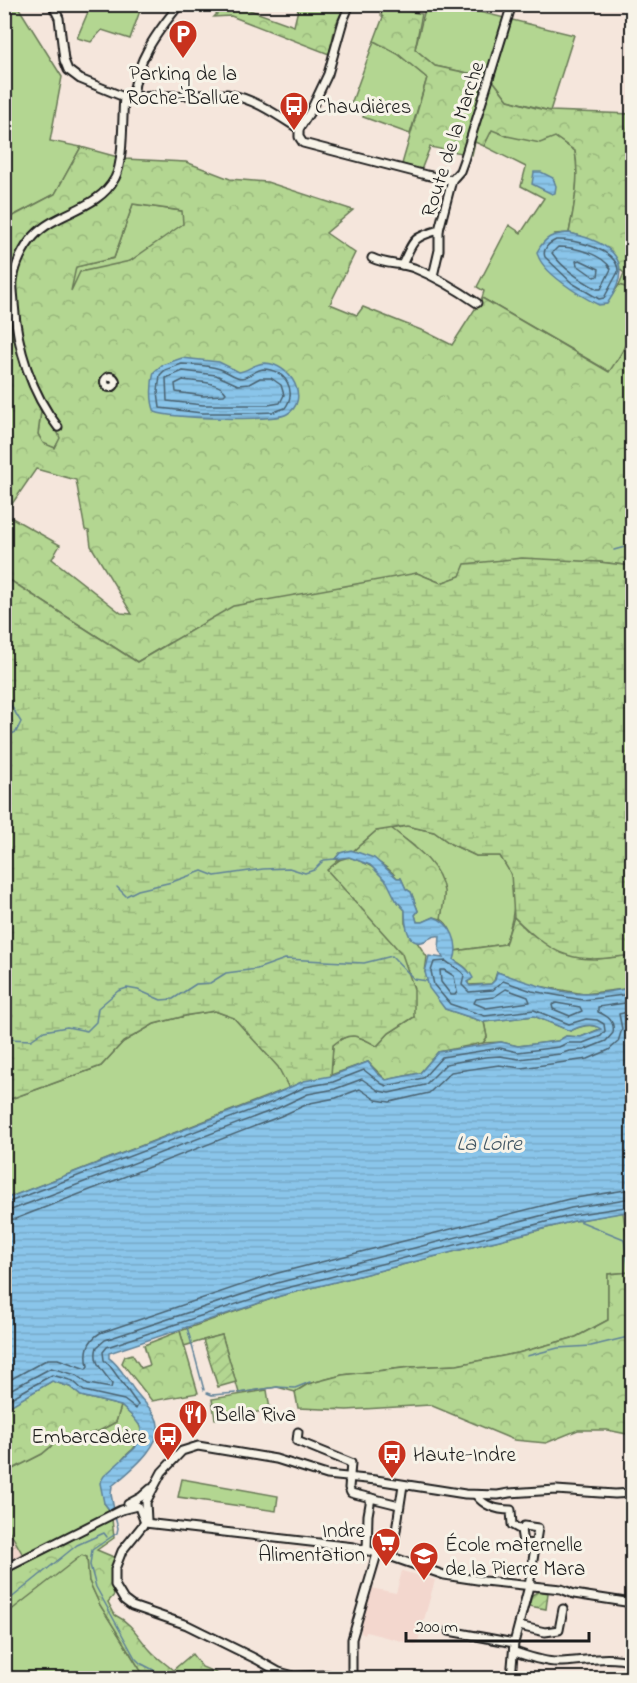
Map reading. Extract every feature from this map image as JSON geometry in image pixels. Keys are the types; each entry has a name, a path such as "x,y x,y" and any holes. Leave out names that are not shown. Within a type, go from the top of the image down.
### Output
{"street":[{"path":"52,4 59,18 64,60 68,70 80,79 129,97 237,96 248,99 298,129"},
{"path":"58,427 35,389 24,359 18,331 13,282 20,255 34,236 51,223 100,196 116,176 129,97 137,75 155,34 180,4"},
{"path":"350,4 328,75 310,112 298,129 299,137 303,142 452,180"},
{"name":"Route de la Marche","path":"402,265 414,240 420,235 439,231 452,180 460,171 464,160 512,4"},
{"path":"433,276 439,250 439,231"},
{"path":"372,258 382,263 402,265 433,276 477,303"},
{"path":"298,1432 297,1441 351,1463 349,1488 351,1492 399,1505"},
{"path":"4,1569 109,1516 141,1503 162,1472 182,1451 198,1446 276,1459 327,1475 476,1496 556,1490 633,1493"},
{"path":"392,1557 403,1485"},
{"path":"476,1496 481,1502 491,1507 511,1510 512,1525 522,1528 538,1528 529,1586 514,1643 511,1678"},
{"path":"368,1551 368,1515 371,1498"},
{"path":"141,1503 146,1523"},
{"path":"146,1523 312,1542 368,1551 444,1575 561,1589 574,1594 633,1603"},
{"path":"146,1523 122,1551 115,1569 115,1585 124,1600 203,1632 279,1672 294,1676 326,1675 354,1678 352,1639 377,1554"},
{"path":"522,1528 523,1543 536,1544"},
{"path":"519,1626 545,1632 559,1630 563,1609"},
{"path":"449,1631 514,1643"},
{"path":"515,1652 554,1662 620,1658 632,1663"}],"shaded area":[{"path":"4,1523 27,1562 5,1574 4,1574"},
{"path":"402,1571 435,1580 417,1645 366,1632 365,1635 361,1633 371,1588 396,1593"}],"green space":[{"path":"5,5 17,5 62,77 50,141 81,147 55,194 5,220"},
{"path":"91,5 142,5 130,39 102,30 91,42 77,38"},
{"path":"226,5 236,5 294,26 299,5 345,5 336,24 329,54 231,16 214,17"},
{"path":"384,5 400,5 399,9 422,14 415,49 435,66 491,78 508,100 550,111 632,114 632,289 619,285 624,273 581,236 569,233 577,182 575,151 555,137 540,143 507,136 492,130 484,146 475,142 472,155 430,147 421,170 402,164 427,78 398,54 374,41 383,17 381,15"},
{"path":"426,5 451,5 574,35 550,111 508,100 491,78 435,66 415,49"},
{"path":"374,41 398,54 427,78 410,134 363,117 366,108 351,104"},
{"path":"492,129 507,136 555,137 575,151 577,182 569,233 555,234 606,304 619,285 632,289 630,333 610,372 482,298 484,291 477,287 509,225 521,233 544,198 521,186 526,167 484,146"},
{"path":"81,147 125,159 186,162 230,179 267,182 353,210 326,233 355,253 330,304 357,315 363,307 452,345 482,298 609,372 627,345 632,327 632,566 599,562 460,576 441,583 417,573 169,643 137,662 5,577 4,221 55,194","holes":["133,204 182,211 183,224 130,261 80,272 71,291 76,267 114,258","40,390 60,438 55,448 43,443 38,434 41,411 34,394","36,469 76,480 85,530 89,531 91,546 132,614 121,613 52,559 60,545 5,514"]},
{"path":"133,204 182,211 258,272 268,214 293,229 283,277 63,334 75,267 114,258"},
{"path":"53,382 66,429 55,448 43,444 38,434 41,411 33,394"},
{"path":"522,558 632,566 632,955 600,959 575,957 553,949 539,939 514,917 511,874 500,856 476,856 451,844 434,832 407,826 376,831 353,851 340,853 335,859 339,860 327,870 402,954 414,989 414,1017 389,1033 377,1046 355,1036 339,1040 333,1045 331,1075 368,1062 386,1080 304,1081 289,1088 278,1067 234,1018 215,1011 154,1024 123,1042 101,1066 5,1101 5,577 137,662 233,606 417,573 441,583 460,576 465,564"},
{"path":"407,826 434,832 451,844 476,856 500,856 509,871 514,890 512,918 505,944 455,951 450,929 441,919 444,893 414,846 391,829"},
{"path":"391,828 424,855 437,871 444,891 441,919 434,917 417,922 415,915 418,911 411,892 406,889 401,878 397,878 377,862 353,851 376,831"},
{"path":"349,857 372,867 386,879 405,910 405,923 413,940 417,942 427,957 425,972 445,1009 484,1022 487,1037 483,1043 438,1052 420,1073 386,1080 368,1062 331,1076 333,1045 339,1040 355,1036 377,1046 389,1033 414,1017 327,870 339,860"},
{"path":"514,917 530,933 597,959 632,955 632,988 584,994 533,985 497,972 491,984 468,985 468,981 471,980 469,973 466,968 454,960 455,951 505,944"},
{"path":"215,1011 234,1018 279,1067 289,1088 5,1199 5,1101 101,1066 123,1042 154,1024"},
{"path":"534,1016 570,1031 586,1026 602,1028 581,1037 566,1036 558,1041 518,1046 501,1042 483,1043 487,1037 484,1022"},
{"path":"623,1212 632,1272 608,1274 608,1320 576,1337 518,1353 457,1365 411,1367 342,1375 308,1384 295,1392 277,1387 239,1393 222,1335 184,1346 180,1331 280,1296 574,1221"},
{"path":"632,1272 632,1435 607,1430 578,1430 546,1443 514,1440 430,1405 347,1410 298,1408 295,1392 308,1384 342,1375 412,1367 457,1365 518,1353 576,1337 608,1320 608,1274"},
{"path":"180,1331 198,1393 152,1401 122,1363 125,1356 132,1354 141,1368 150,1365 144,1345"},
{"path":"222,1335 236,1382 218,1387 203,1340"},
{"path":"52,1381 70,1387 81,1396 121,1406 116,1422 99,1431 54,1444 42,1454 5,1473 4,1409"},
{"path":"267,1390 270,1410 215,1419 212,1399"},
{"path":"121,1406 136,1420 141,1436 120,1464 104,1503 111,1512 112,1519 27,1562 5,1523 4,1473 42,1454 54,1444 99,1431 116,1422"},
{"path":"182,1479 278,1496 276,1511 178,1497"},
{"path":"112,1519 114,1538 97,1550 116,1558 112,1576 114,1595 108,1602 115,1615 130,1626 152,1653 173,1670 192,1654 202,1667 228,1678 151,1678 141,1671 100,1605 89,1581 87,1557 82,1555 5,1615 5,1574"},
{"path":"81,1555 87,1557 89,1581 100,1605 141,1671 151,1678 5,1678 4,1615"},
{"path":"539,1591 548,1593 546,1609 529,1606 532,1595"}],"water":[{"path":"534,172 541,172 553,178 556,186 555,193 552,194 532,184"},
{"path":"569,233 597,242 615,256 620,276 616,289 607,304 599,305 573,290 553,275 540,260 537,252 546,240 554,235"},
{"path":"182,358 219,362 239,372 261,363 283,369 295,384 297,400 294,408 287,414 263,418 200,417 155,412 151,392 154,372 162,365"},
{"name":"La Loire","path":"351,850 374,858 397,878 401,878 406,889 411,892 418,911 415,915 417,922 434,917 445,924 453,934 455,941 454,960 467,969 473,978 467,982 470,986 491,984 497,972 540,986 573,993 597,993 632,988 632,1211 574,1221 280,1296 109,1353 109,1358 153,1413 158,1426 157,1436 145,1455 112,1486 114,1510 111,1512 104,1503 100,1483 104,1476 135,1448 141,1437 141,1427 133,1417 121,1406 81,1396 70,1387 52,1381 5,1409 5,1199 304,1081 331,1076 368,1062 386,1080 420,1073 438,1052 501,1042 518,1046 558,1041 566,1036 581,1037 601,1029 589,1025 570,1031 534,1016 484,1022 445,1009 429,988 425,972 429,956 443,958 439,950 440,936 433,936 422,942 413,940 407,931 405,910 396,900 387,882 370,865 349,857 335,859 340,853"}],"waterway":[{"path":"614,550 632,545"},
{"path":"4,691 21,722 16,732 4,737"},
{"path":"117,887 126,896 138,890 172,882 202,871 215,876 263,869 289,868 305,873 314,870 324,860 335,859"},
{"path":"4,1043 7,1039 31,1040 44,1031 67,1027 87,1031 96,1022 98,1008 118,991 127,988 161,1000 173,999 196,984 210,983 226,973 257,969 285,959 364,963 392,956 414,979 427,981"},
{"path":"577,1220 624,1239 632,1291"},
{"path":"187,1327 204,1390"},
{"path":"527,1356 558,1348 591,1346 632,1336"},
{"path":"239,1393 277,1387 295,1388 310,1382"},
{"path":"207,1393 212,1395 236,1393"},
{"path":"115,1517 117,1533 92,1550 90,1565 96,1587 135,1658 169,1678"},
{"path":"4,1604 77,1545 104,1533 107,1537"}],"place":[{"name":"Parking de la Roche-Ballue","path":"183,60"},
{"name":"Chaudières","path":"294,132"},
{"name":"Bella Riva","path":"193,1440"},
{"name":"Embarcadère","path":"168,1462"},
{"name":"Haute-Indre","path":"392,1480"},
{"name":"Indre Alimentation","path":"386,1568"},
{"name":"École maternelle de la Pierre Mara","path":"424,1582"}]}
